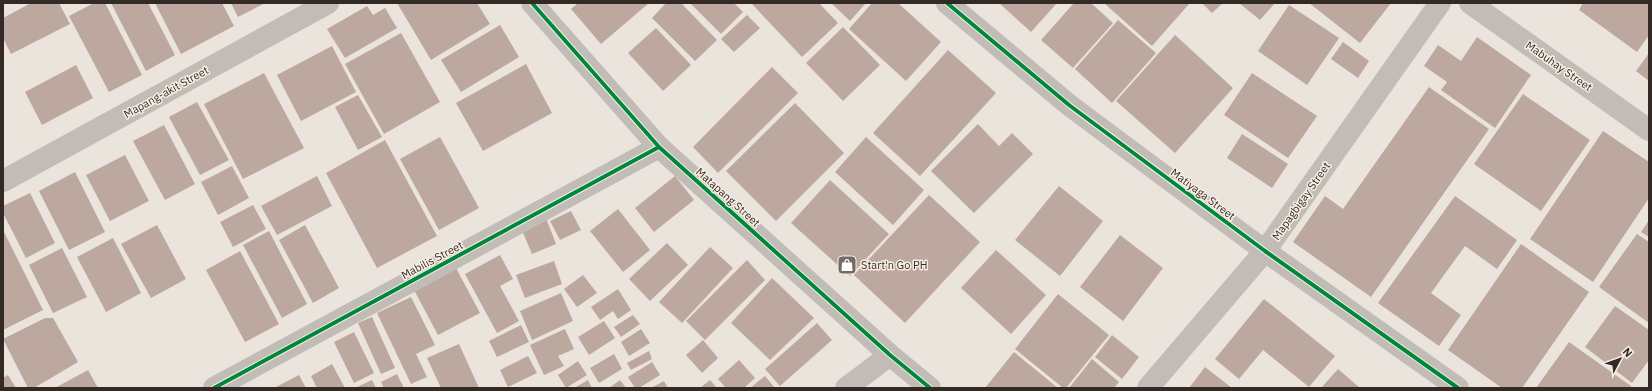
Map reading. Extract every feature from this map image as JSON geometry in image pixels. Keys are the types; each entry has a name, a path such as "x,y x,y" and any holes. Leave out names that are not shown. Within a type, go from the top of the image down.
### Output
{"street":[{"name":"Mapang-akit Street","path":"3,181 328,3"},
{"name":"Matapang Street","path":"532,3 659,147 890,356 930,388"},
{"name":"Matiyaga Street","path":"947,3 1069,105 1265,252 1458,388"},
{"name":"Mapagbigay Street","path":"1148,388 1265,252 1440,3"},
{"name":"Mabuhay Street","path":"1470,3 1649,130"},
{"name":"Mabilis Street","path":"214,388 659,147"},
{"path":"846,388 890,356"}],"building":[{"path":"31,3 59,3 70,24 11,54 3,38 3,18"},
{"path":"94,3 105,3 142,75 109,92 69,16"},
{"path":"111,3 148,3 175,55 146,71"},
{"path":"155,3 222,3 234,26 181,54"},
{"path":"231,3 265,3 238,17"},
{"path":"397,3 477,3 490,24 431,60"},
{"path":"578,3 649,3 601,44 571,9"},
{"path":"666,3 681,3 717,40 695,61 652,18"},
{"path":"690,3 734,3 743,12 721,34"},
{"path":"751,3 819,3 838,23 802,57"},
{"path":"831,3 866,3 850,21"},
{"path":"872,3 898,3 941,42 906,81 849,29"},
{"path":"999,3 1057,3 1031,32"},
{"path":"1074,3 1091,3 1113,23 1073,68 1041,40"},
{"path":"1104,3 1188,3 1189,4 1152,46"},
{"path":"1202,3 1223,3 1212,13"},
{"path":"1239,3 1275,3 1260,20"},
{"path":"1309,3 1391,3 1360,43"},
{"path":"1583,3 1649,3 1649,35 1637,52 1579,10"},
{"path":"1289,5 1339,38 1307,85 1258,51"},
{"path":"367,6 373,15 385,8 397,28 345,58 327,29"},
{"path":"747,15 760,28 734,52 721,39"},
{"path":"1118,20 1156,53 1112,103 1075,69"},
{"path":"500,25 519,57 461,92 441,60"},
{"path":"843,27 880,65 843,101 806,63"},
{"path":"656,28 691,65 663,91 628,53"},
{"path":"401,33 440,102 384,134 345,64"},
{"path":"1175,35 1233,88 1175,153 1116,101"},
{"path":"1477,37 1531,75 1495,128 1441,90 1447,82 1424,66 1438,45 1461,61"},
{"path":"1343,42 1369,61 1358,78 1331,59"},
{"path":"332,46 356,92 301,121 277,75"},
{"path":"948,50 996,93 920,176 873,133"},
{"path":"1649,53 1649,81 1636,71"},
{"path":"526,64 552,113 483,151 456,103"},
{"path":"76,65 93,98 42,125 25,92"},
{"path":"772,67 798,93 718,173 693,147"},
{"path":"264,73 304,148 243,179 204,104"},
{"path":"1252,73 1317,116 1288,158 1224,115"},
{"path":"1429,87 1489,129 1371,297 1293,242 1325,196 1343,209"},
{"path":"1523,94 1590,140 1541,211 1474,164"},
{"path":"358,95 382,137 358,150 335,107"},
{"path":"197,102 229,160 200,175 169,117"},
{"path":"795,103 844,153 776,221 726,171"},
{"path":"978,124 999,146 1012,133 1033,154 974,213 931,171"},
{"path":"164,125 195,184 165,200 133,141"},
{"path":"1603,131 1649,162 1649,198 1593,282 1530,239"},
{"path":"1242,134 1288,164 1272,188 1227,158"},
{"path":"440,137 479,208 439,230 400,159"},
{"path":"866,137 924,190 893,225 835,172"},
{"path":"385,140 437,236 377,268 326,173"},
{"path":"125,155 149,201 110,221 86,175"},
{"path":"232,166 249,198 218,215 201,182"},
{"path":"75,172 105,232 69,250 39,191"},
{"path":"317,176 332,206 277,235 261,206"},
{"path":"675,176 694,200 654,232 635,208"},
{"path":"830,180 889,234 850,276 791,223"},
{"path":"1059,186 1103,221 1060,276 1015,240"},
{"path":"30,193 55,243 26,258 3,213 3,206"},
{"path":"929,195 980,242 905,323 854,275"},
{"path":"1455,196 1517,240 1497,269 1465,246 1431,293 1461,315 1439,346 1378,303"},
{"path":"253,205 266,229 233,247 220,222"},
{"path":"618,209 650,250 623,272 590,231"},
{"path":"571,211 581,230 560,240 550,221"},
{"path":"546,218 556,244 532,254 521,228"},
{"path":"1649,220 1649,237 1641,232"},
{"path":"157,225 186,279 151,298 121,244"},
{"path":"305,225 339,288 313,303 279,240"},
{"path":"3,230 43,310 3,330"},
{"path":"269,231 307,304 282,318 243,245"},
{"path":"1637,234 1649,242 1649,323 1599,287"},
{"path":"1120,235 1163,268 1123,321 1080,287"},
{"path":"113,238 141,293 106,312 77,257"},
{"path":"667,243 688,265 650,301 629,279"},
{"path":"1521,244 1589,292 1522,388 1502,388 1448,350"},
{"path":"710,247 733,268 682,323 659,302"},
{"path":"62,248 87,297 53,313 29,265"},
{"path":"996,250 1046,295 1011,334 961,288"},
{"path":"240,251 279,324 245,342 206,270"},
{"path":"500,255 513,279 500,286 519,321 497,333 465,274"},
{"path":"747,260 765,280 705,340 686,321"},
{"path":"554,261 562,284 525,298 516,275"},
{"path":"456,268 480,313 438,335 414,290"},
{"path":"583,275 597,293 577,307 564,289"},
{"path":"772,278 814,318 770,360 731,323"},
{"path":"618,289 631,310 618,319 613,311 600,320 591,307"},
{"path":"561,293 573,321 532,340 520,311"},
{"path":"1058,294 1109,335 1066,388 1063,388 1015,349"},
{"path":"411,297 435,345 416,354 427,377 411,384 377,313"},
{"path":"1264,299 1335,356 1309,387 1263,350 1239,379 1215,359"},
{"path":"1615,306 1649,330 1649,360 1632,383 1585,347"},
{"path":"633,315 640,324 621,337 614,327"},
{"path":"372,317 395,368 381,374 358,323"},
{"path":"45,318 53,318 78,362 34,388 28,388 3,339"},
{"path":"604,321 615,338 589,355 578,337"},
{"path":"817,323 832,340 780,386 765,369"},
{"path":"521,325 529,342 497,357 489,341"},
{"path":"565,329 574,349 558,356 564,366 544,375 530,345"},
{"path":"641,329 650,343 629,356 621,342"},
{"path":"354,332 374,373 354,383 334,342"},
{"path":"1112,335 1139,357 1122,379 1095,357"},
{"path":"703,340 718,358 702,373 686,355"},
{"path":"1569,342 1631,386 1630,388 1536,388"},
{"path":"459,344 479,388 441,388 427,358"},
{"path":"649,351 652,359 631,370 627,363"},
{"path":"1014,352 1058,388 985,388"},
{"path":"614,354 622,369 599,383 590,368"},
{"path":"528,356 537,373 508,387 500,370"},
{"path":"1092,359 1119,382 1114,388 1069,388"},
{"path":"739,360 755,378 744,388 726,388 718,379"},
{"path":"578,361 587,375 566,388 558,375"},
{"path":"652,362 660,375 639,388 635,388 628,377"},
{"path":"332,364 345,388 317,388 311,376"},
{"path":"1205,367 1232,388 1189,388"},
{"path":"1338,369 1360,388 1321,388"},
{"path":"88,370 98,388 55,388"},
{"path":"397,374 404,388 384,388 381,382"},
{"path":"8,375 16,388 3,388 3,378"},
{"path":"299,375 306,388 274,388"},
{"path":"765,376 775,388 750,388"},
{"path":"372,380 376,388 355,388"},
{"path":"588,380 592,388 574,388"},
{"path":"620,380 626,388 609,388"},
{"path":"710,380 717,388 700,388"},
{"path":"664,381 668,388 651,388"}],"cycle path":[{"path":"532,3 659,147 890,355 930,388"},
{"path":"947,3 1069,105 1265,251 1458,388"},
{"path":"214,388 659,147"}],"place":[{"name":"Start'n Go PH","path":"847,265"}]}
